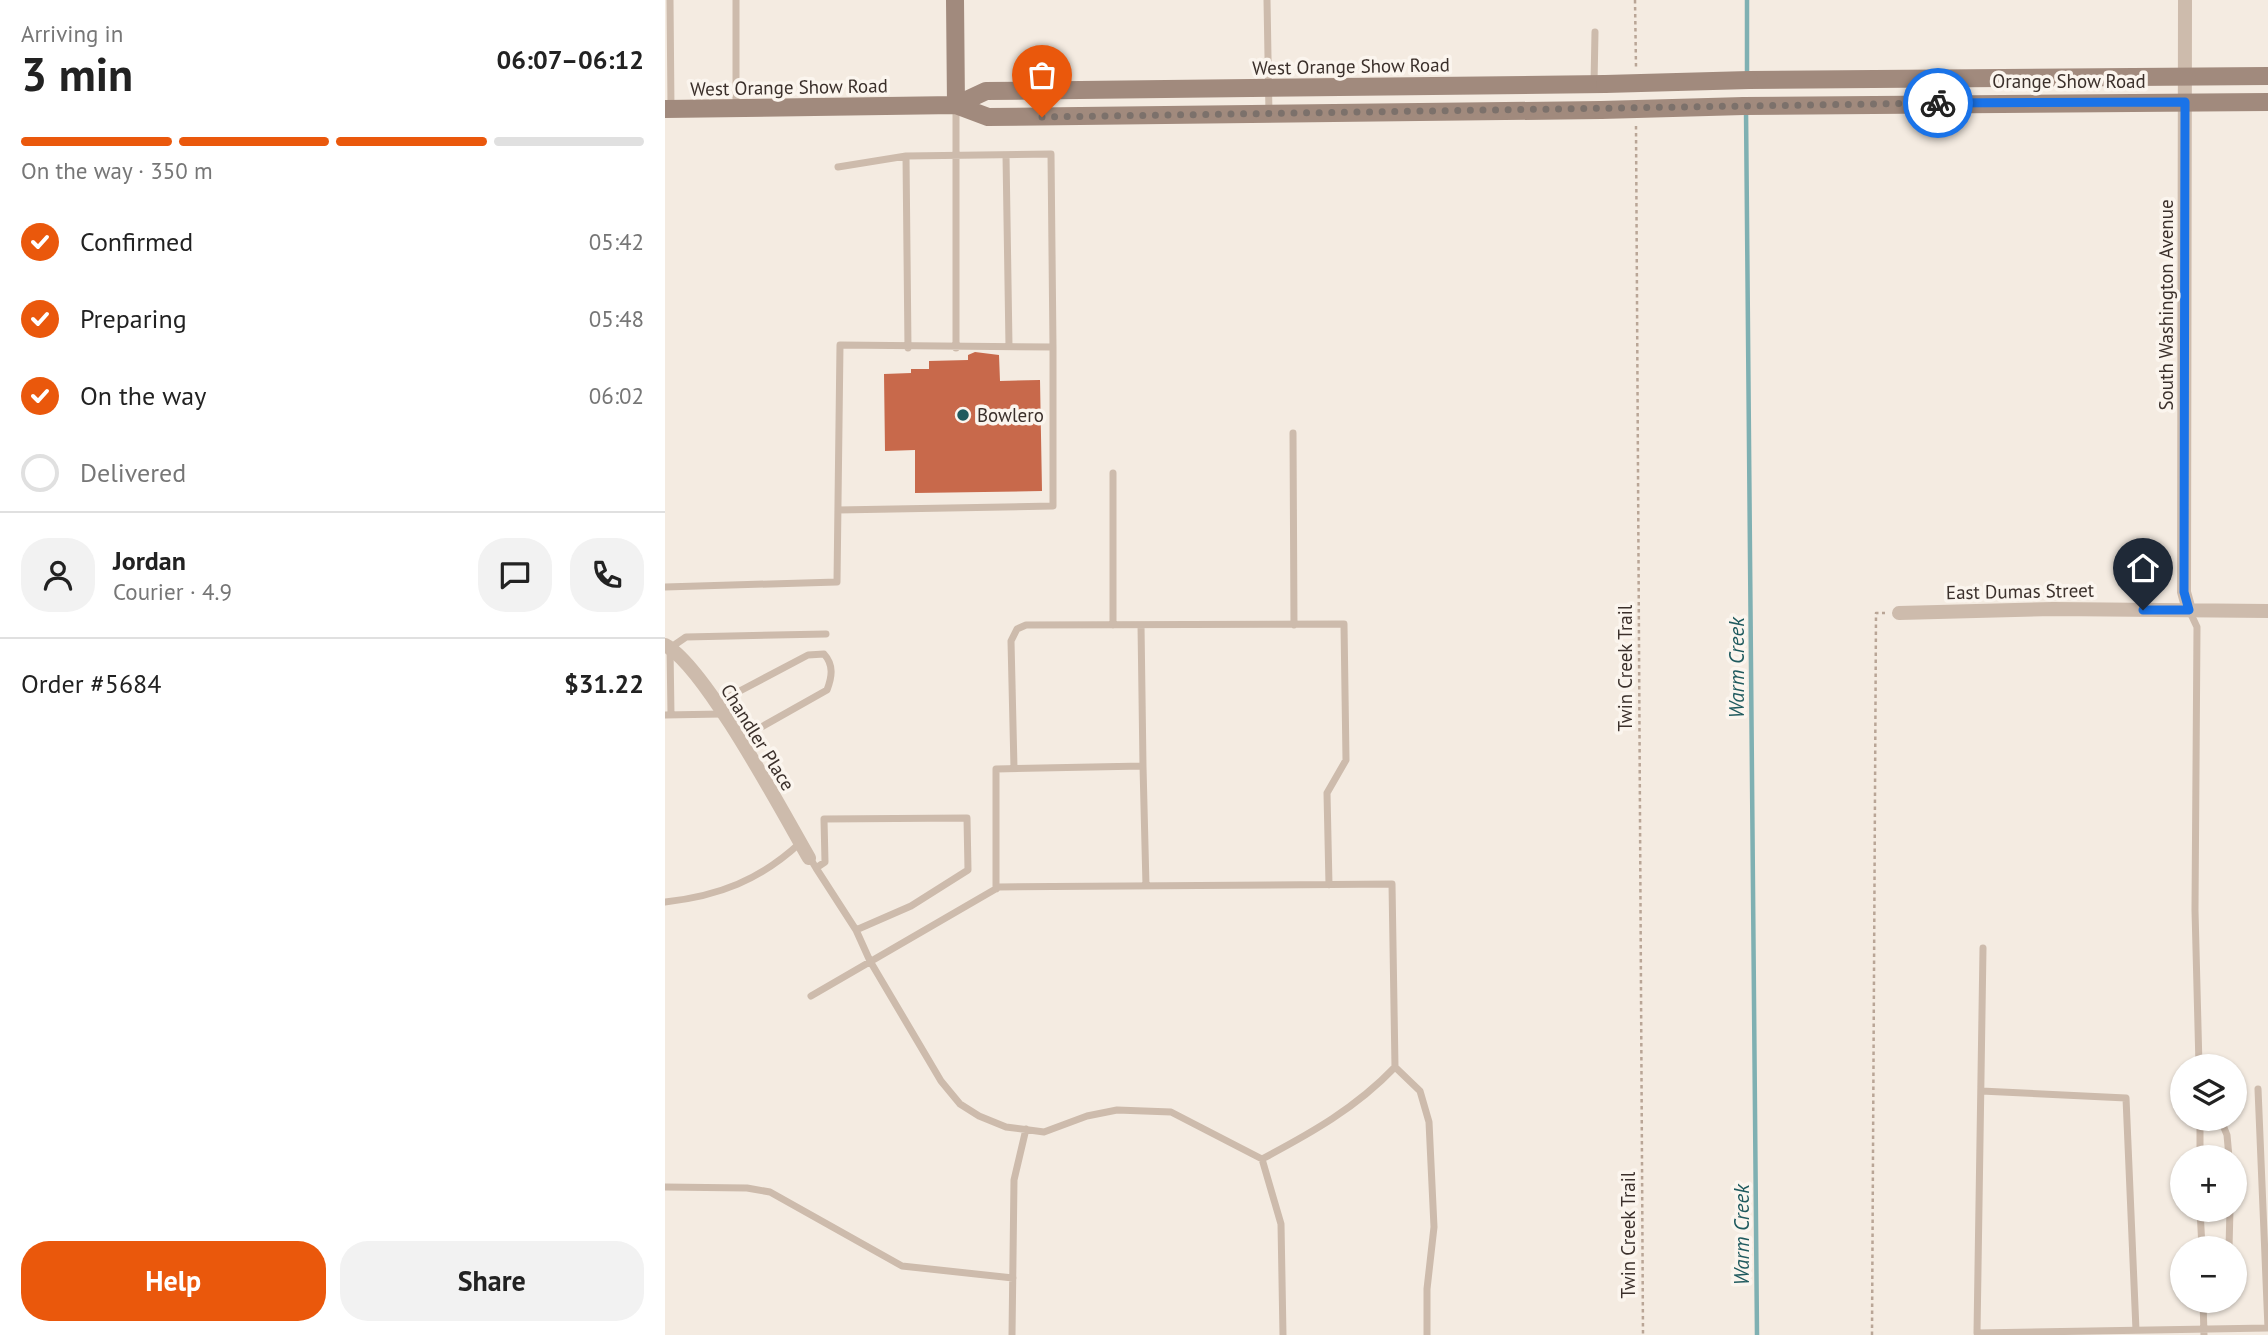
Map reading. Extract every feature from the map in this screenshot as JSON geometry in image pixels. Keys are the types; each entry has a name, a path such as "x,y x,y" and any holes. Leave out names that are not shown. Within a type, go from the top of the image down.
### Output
{"main road":[{"path":"955,0 956,105"},
{"name":"Orange Show Road","path":"1749,80 2268,76"},
{"name":"West Orange Show Road","path":"956,105 986,91 1749,80"},
{"name":"Orange Show Road","path":"1745,106 2268,102"},
{"name":"West Orange Show Road","path":"668,109 956,105 988,117 1745,106"}],"street":[{"name":"South Washington Avenue","path":"2185,0 2184,592 2189,610"},
{"name":"East Dumas Street","path":"1899,613 2053,608 2268,611"},
{"name":"Chandler Place","path":"667,646 719,709 813,863"}],"lane":[{"path":"668,109 670,0"},
{"path":"736,0 736,108"},
{"path":"1267,0 1269,114"},
{"path":"1595,32 1600,84"},
{"path":"956,105 956,348"},
{"path":"838,167 906,156 1051,154 1053,346 1053,506 838,510"},
{"path":"1006,155 1009,346"},
{"path":"906,156 908,348"},
{"path":"665,587 837,582 840,345 908,348 1053,346"},
{"path":"1293,433 1294,625"},
{"path":"1113,473 1113,625"},
{"path":"2189,610 2197,627 2195,910 2199,1054"},
{"path":"1014,768 1011,641 1017,629 1026,625 1344,624 1346,760 1327,793 1329,885"},
{"path":"1141,625 1140,714 1146,886"},
{"path":"739,739 827,690 832,668 828,659 824,654 808,655 719,709 668,715 667,646 686,637 826,634"},
{"path":"996,889 996,769 1143,766"},
{"path":"856,930 911,906 968,870 967,818 824,819 825,862 813,863 856,930 870,961 941,1081 960,1104 1006,1127 1044,1132 1087,1116 1117,1110 1171,1112 1262,1159 1281,1224 1283,1335"},
{"path":"665,902 726,891 746,883 777,864 800,843"},
{"path":"811,996 996,889 1392,884 1395,1067 1420,1091 1429,1122 1434,1227 1427,1289 1427,1335"},
{"path":"1983,948 1977,1333 2136,1330 2204,1332 2268,1328 2258,1089"},
{"path":"1262,1159 1328,1124 1358,1103 1395,1067"},
{"path":"1981,1091 2126,1098 2136,1330"},
{"path":"1013,1335 1014,1180 1025,1129"},
{"path":"665,1186 747,1188 770,1192 902,1266 1013,1278"},
{"path":"2203,1313 2204,1332"}],"path":[{"path":"1635,0 1636,69"},
{"name":"Twin Creek Trail","path":"1636,125 1643,1335"},
{"path":"1872,1335 1876,613 1899,613"}],"building":[{"name":"Bowlero","path":"975,352 999,355 1000,381 1040,380 1042,491 915,493 915,450 885,451 884,374 929,369 929,361 968,360 968,355"}],"waterway":[{"name":"Warm Creek","path":"1747,0 1747,76"},
{"name":"Warm Creek","path":"1746,109 1757,1335"}],"way so far":[{"path":"1042,117 1938,103"}],"place":[{"name":"Bowlero","path":"963,415"}],"route":[{"path":"1938,103 2185,102 2184,592 2189,610 2143,610"}]}
